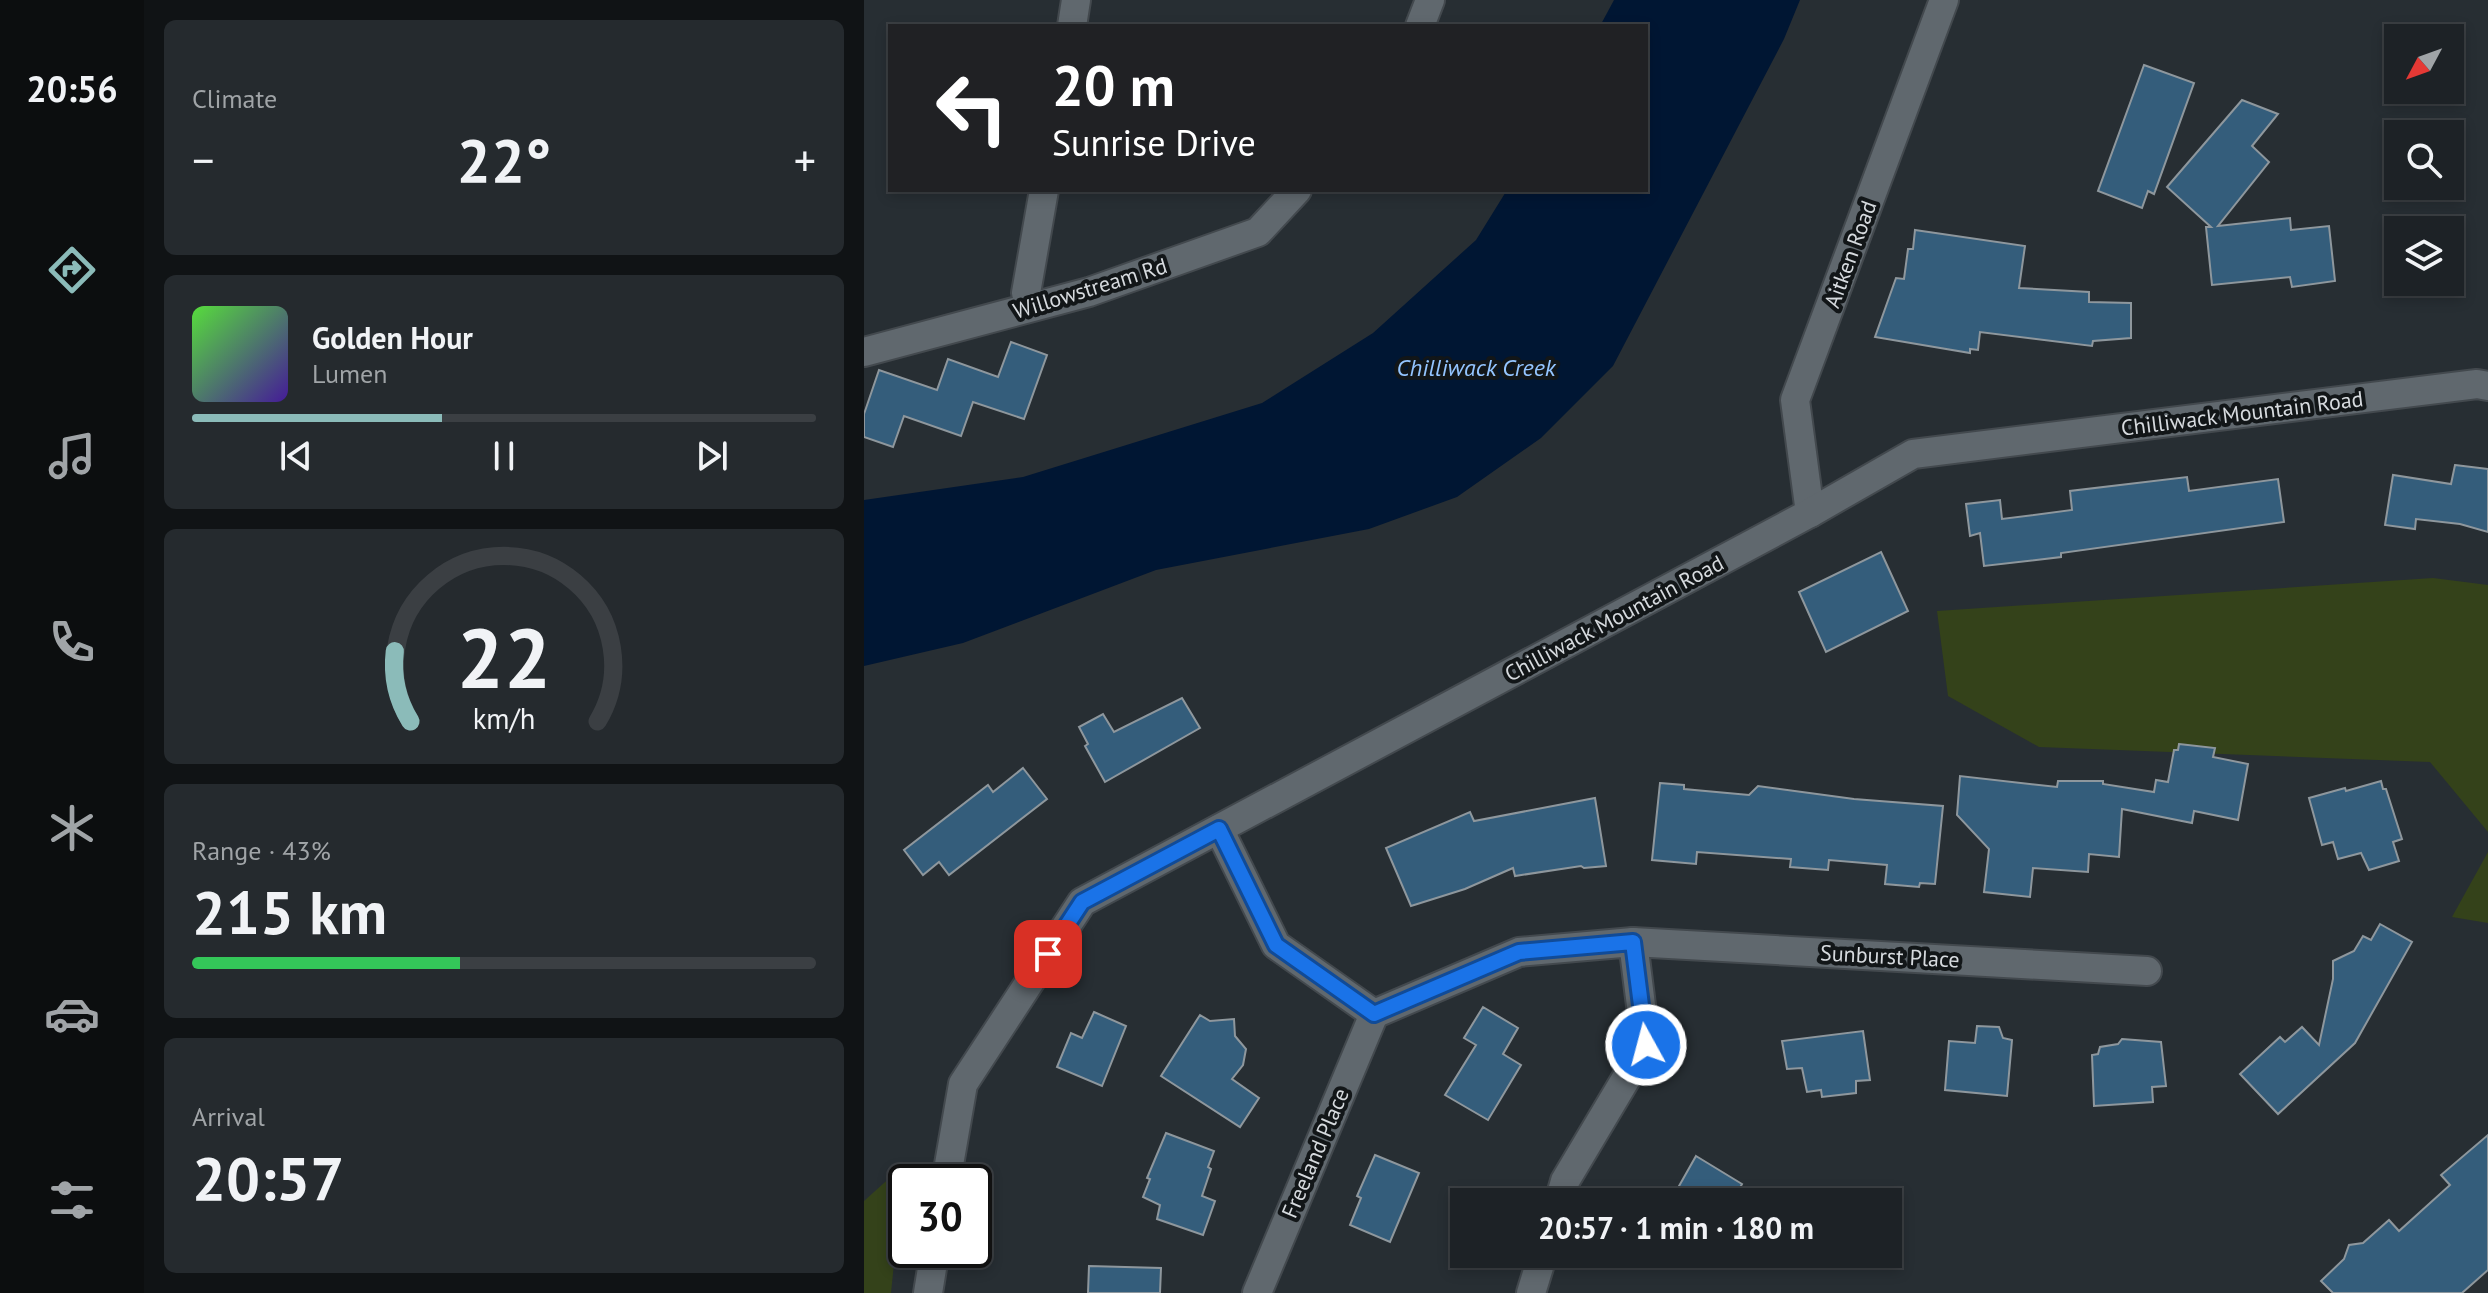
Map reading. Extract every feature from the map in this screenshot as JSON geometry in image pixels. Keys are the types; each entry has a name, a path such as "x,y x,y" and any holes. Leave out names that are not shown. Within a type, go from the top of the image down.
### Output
{"street":[{"path":"1072,24 1076,0"},
{"path":"1421,24 1430,0"},
{"name":"Aitken Road","path":"1810,513 1795,400 1944,0"},
{"path":"1026,293 1044,192"},
{"name":"Willowstream Rd","path":"864,352 1089,292 1258,232 1295,192"},
{"name":"Chilliwack Mountain Road","path":"949,1164 963,1084 1082,902 1810,513 1913,454 2477,384 2488,386"},
{"path":"1219,829 1276,945 1374,1014"},
{"path":"1563,1188 1646,1045 1633,942"},
{"name":"Sunburst Place","path":"1374,1014 1519,952 1633,942 2147,971"},
{"name":"Freeland Place","path":"1257,1293 1374,1014"},
{"path":"928,1293 932,1268"},
{"path":"1531,1293 1539,1268"}],"green space":[{"path":"2433,578 2488,585 2488,832 2430,762 2039,747 1948,696 1937,611"},
{"path":"2488,852 2488,923 2452,917"},
{"path":"888,1179 888,1268 894,1268 891,1293 864,1293 864,1201"}],"water":[{"name":"Chilliwack Creek","path":"1614,0 1800,0 1784,39 1613,366 1541,438 1457,497 1369,529 1156,570 963,643 864,666 864,500 1023,477 1262,403 1373,333 1476,240 1506,192 1648,192 1648,24 1601,24"}],"building":[{"path":"2144,65 2194,83 2154,194 2148,191 2142,208 2098,191"},
{"path":"2242,100 2278,114 2252,146 2269,162 2218,226 2290,218 2291,230 2329,226 2335,281 2292,287 2290,277 2212,285 2206,227 2211,227 2167,187"},
{"path":"1915,230 2025,246 2019,288 2089,292 2089,302 2131,303 2131,338 2093,341 2092,346 1980,332 1978,350 1970,349 1970,353 1875,337 1896,278 1904,279 1908,249 1913,249"},
{"path":"1011,342 1047,355 1024,419 973,402 961,436 904,416 893,447 864,437 864,414 879,370 937,390 948,359 998,377"},
{"path":"2455,465 2488,469 2488,532 2460,524 2416,519 2415,529 2385,525 2393,475 2451,484"},
{"path":"2187,477 2189,491 2278,479 2284,522 1984,566 1980,533 1970,536 1966,504 2000,500 2002,519 2072,510 2070,491"},
{"path":"1881,552 1908,611 1826,652 1799,592"},
{"path":"1182,698 1200,728 1105,782 1085,746 1088,744 1079,727 1103,714 1114,732"},
{"path":"2179,744 2215,748 2213,757 2248,764 2238,820 2194,811 2192,823 2122,809 2119,857 2089,854 2088,872 2033,868 2030,897 1984,892 1989,849 1957,815 1960,776 2057,787 2058,781 2103,781 2103,784 2154,792 2156,780 2168,782 2174,750 2178,750"},
{"path":"1023,768 1047,799 949,875 939,862 923,875 904,850 988,785 993,792"},
{"path":"2381,781 2402,839 2393,842 2399,861 2369,870 2361,853 2338,859 2333,842 2322,845 2309,798"},
{"path":"1660,783 1684,785 1684,789 1749,795 1758,786 1854,799 1943,806 1935,884 1920,883 1919,887 1885,884 1887,865 1829,860 1828,870 1790,867 1791,859 1697,852 1696,864 1652,860"},
{"path":"1595,798 1606,866 1581,866 1515,876 1513,868 1465,889 1411,906 1386,848 1470,812 1474,821"},
{"path":"2380,924 2412,942 2355,1043 2278,1114 2240,1074 2280,1037 2285,1042 2302,1027 2319,1045 2333,979 2333,961 2354,951 2363,936 2371,940"},
{"path":"1483,1007 1518,1028 1503,1054 1521,1065 1488,1120 1445,1095 1476,1045 1464,1038"},
{"path":"1094,1012 1126,1026 1102,1086 1057,1067 1071,1033 1082,1038"},
{"path":"1200,1015 1210,1021 1234,1019 1235,1036 1246,1049 1243,1065 1232,1079 1259,1098 1240,1127 1161,1076"},
{"path":"1977,1026 1999,1027 2003,1038 2012,1040 2007,1096 1945,1090 1949,1041 1975,1043"},
{"path":"1863,1031 1870,1080 1856,1081 1856,1093 1822,1097 1821,1090 1807,1092 1802,1068 1787,1069 1782,1041"},
{"path":"2122,1039 2161,1042 2166,1086 2152,1087 2153,1102 2094,1106 2092,1055 2098,1054 2100,1047 2118,1044"},
{"path":"1166,1133 1214,1151 1202,1196 1215,1201 1203,1235 1157,1219 1160,1205 1143,1197 1150,1179 1147,1178"},
{"path":"2488,1135 2488,1270 2462,1293 2333,1293 2321,1281 2344,1259 2349,1245 2363,1243 2389,1220 2399,1231 2450,1185 2441,1175"},
{"path":"1375,1155 1419,1173 1390,1242 1350,1225 1361,1198 1357,1196"},
{"path":"1696,1156 1742,1184 1740,1188 1678,1188"},
{"path":"1089,1266 1161,1268 1160,1293 1088,1293"}],"route":[{"path":"1048,954 1082,902 1219,829 1276,945 1374,1014 1519,952 1633,942 1646,1045"}]}
